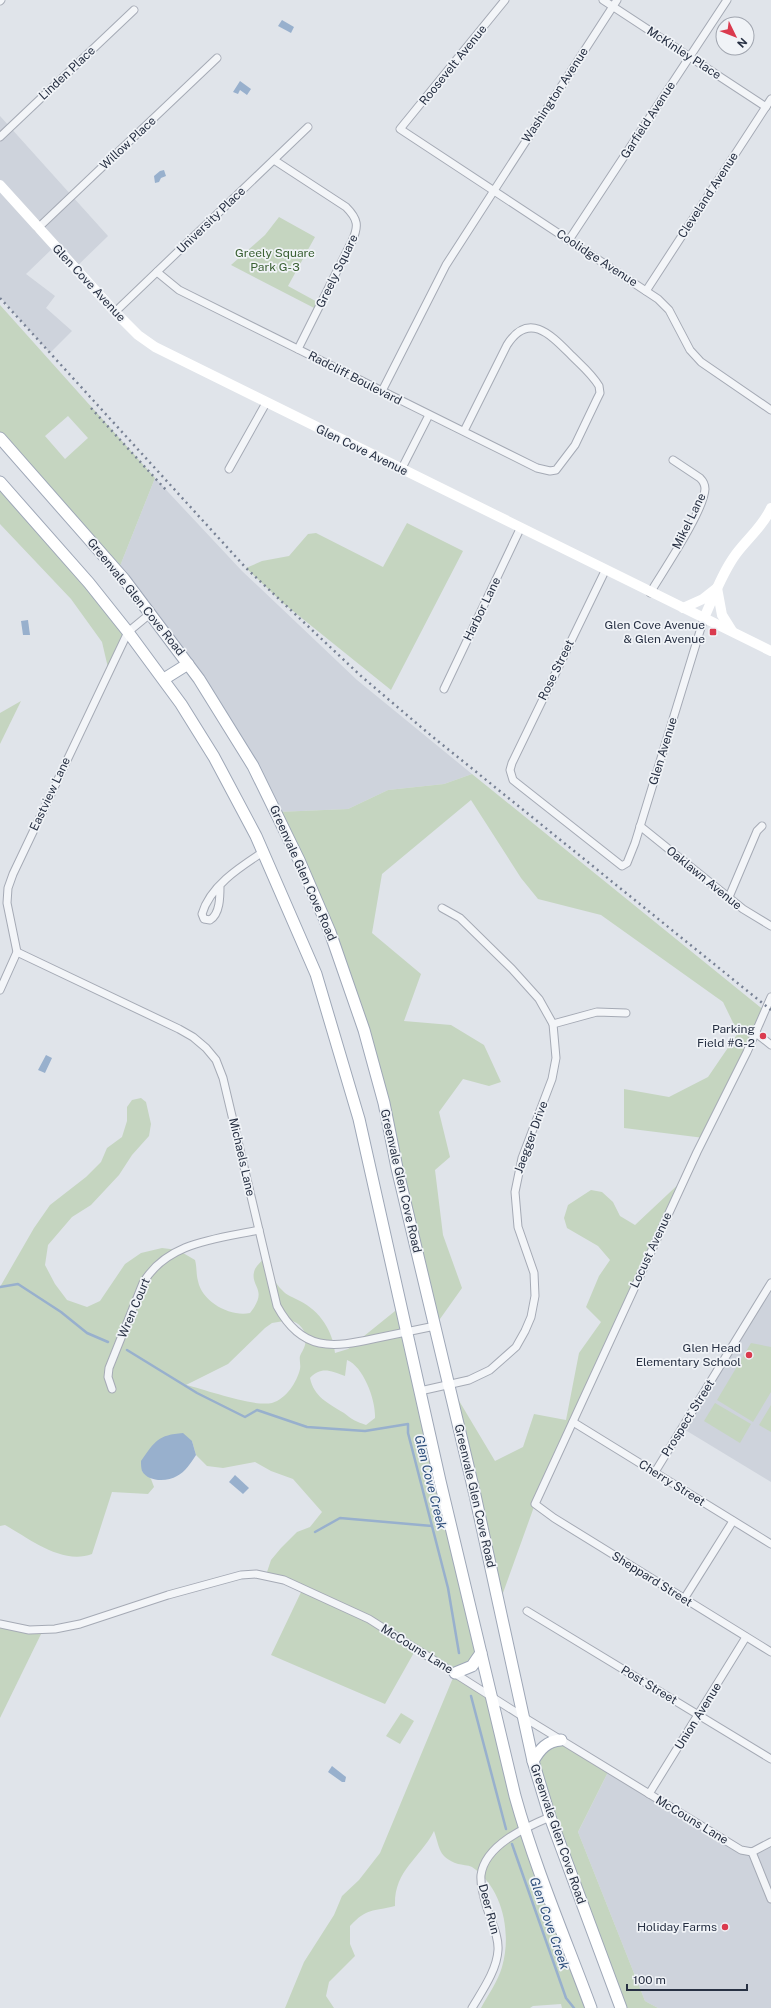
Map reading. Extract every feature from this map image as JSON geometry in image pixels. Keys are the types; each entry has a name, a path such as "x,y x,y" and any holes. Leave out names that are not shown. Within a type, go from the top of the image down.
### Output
{"main road":[{"name":"Glen Cove Avenue","path":"0,185 115,312 138,335 155,347 605,571 771,651"},
{"name":"Greenvale Glen Cove Road","path":"0,438 111,564 151,613 188,664 233,733 269,797 299,860 341,962 364,1030 384,1103 397,1168 449,1384 525,1718 533,1761 550,1817 621,2008"},
{"path":"0,482 77,568 164,679 214,757 263,852 316,974 329,1013 359,1119 406,1332 490,1694 524,1828 591,2008"},
{"path":"704,618 726,570 736,554 758,530 771,508"},
{"path":"683,608 702,599 718,588"},
{"path":"718,588 722,615 732,631"},
{"path":"164,679 188,664"},
{"path":"455,1673 472,1666 481,1653"},
{"path":"533,1761 546,1745 561,1740"}],"street":[{"name":"Roosevelt Avenue","path":"400,130 505,0"},
{"name":"McKinley Place","path":"603,0 766,107"},
{"name":"Washington Avenue","path":"382,391 437,279 617,0"},
{"name":"Garfield Avenue","path":"569,240 727,0"},
{"name":"Linden Place","path":"0,137 134,10"},
{"name":"Willow Place","path":"38,228 217,58"},
{"name":"Cleveland Avenue","path":"646,290 771,99"},
{"name":"University Place","path":"115,312 308,127"},
{"name":"Coolidge Avenue","path":"400,130 658,299 669,310 690,350 701,362 771,410"},
{"name":"Greely Square","path":"274,160 346,207 354,215 358,225 352,241 298,349"},
{"name":"Radcliff Boulevard","path":"157,272 179,290 537,468 550,471 558,468 575,445 600,389 590,374 551,335 541,330 526,329 511,338 464,431"},
{"path":"229,468 266,403"},
{"path":"401,470 429,414"},
{"name":"Mikel Lane","path":"650,593 683,538 705,491 703,482 700,478 673,460"},
{"name":"Harbor Lane","path":"444,688 520,529"},
{"name":"Rose Street","path":"605,571 528,728 510,770 513,780 610,856"},
{"name":"Eastview Lane","path":"17,952 7,903 8,888 13,874 128,632 151,613"},
{"name":"Glen Avenue","path":"610,856 622,866 627,863 640,826 704,618"},
{"name":"Oaklawn Avenue","path":"640,826 743,909 771,926"},
{"path":"729,897 757,831 762,826"},
{"path":"220,886 233,872 263,852"},
{"name":"Jaegger Drive","path":"420,1391 480,1376 503,1360 516,1347 531,1317 535,1296 534,1273 518,1227 514,1192 522,1158 552,1079 556,1058 553,1024 539,998 460,918 442,908"},
{"path":"0,990 17,952"},
{"name":"Michaels Lane","path":"17,952 179,1029 206,1048 216,1060 223,1078 277,1306 285,1321 298,1334 316,1342 332,1346 435,1326"},
{"name":"Locust Avenue","path":"535,1504 697,1152 756,1033 771,997"},
{"path":"553,1024 597,1012 626,1013"},
{"path":"756,1033 771,1045"},
{"name":"Wren Court","path":"112,1389 108,1377 109,1368 143,1283 151,1270 164,1258 178,1250 205,1242 259,1230"},
{"name":"Prospect Street","path":"655,1472 771,1283"},
{"name":"Cherry Street","path":"573,1422 771,1544"},
{"name":"Sheppard Street","path":"535,1504 554,1518 771,1652"},
{"path":"684,1598 733,1521"},
{"name":"McCouns Lane","path":"0,1624 29,1630 55,1629 80,1624 218,1580 256,1574 284,1580 369,1619 490,1694 525,1718 741,1850 752,1852"},
{"name":"Post Street","path":"527,1611 771,1759"},
{"name":"Union Avenue","path":"649,1794 746,1637"},
{"name":"Deer Run","path":"472,2008 496,1961 498,1949 481,1882 481,1874 488,1859 504,1842 524,1828 550,1817"},
{"path":"771,1842 752,1852 771,1899"}],"shaded area":[{"path":"0,116 108,236 75,268 55,246 26,274 55,296 46,308 72,331 50,353 0,297"},
{"path":"155,478 242,571 357,680 472,774 444,784 388,790 348,809 277,812 245,752 118,571"},
{"name":"Glen Head Elementary School","path":"771,1283 771,1482 682,1428"},
{"path":"609,1770 741,1850 752,1852 771,1842 771,2008 658,2008 645,2001 578,1832"}],"green space":[{"name":"Greely Square Park G-3","path":"279,217 315,237 288,286 321,304 318,310 231,265 265,235"},
{"path":"0,305 155,478 118,571 0,438","holes":["68,416 88,438 65,459 45,436"]},
{"path":"0,482 128,632 109,672 102,642 71,599 0,524"},
{"path":"407,523 463,551 391,690 283,603 246,568 262,561 289,556 308,534 316,533 383,567"},
{"path":"21,701 0,744 0,713"},
{"path":"472,774 765,1011 704,1138 624,1128 624,1089 669,1097 708,1077 738,1033 723,1002 601,915 538,899 521,878 471,800 382,874 372,933 421,974 404,1021 451,1025 484,1045 501,1082 489,1086 463,1079 439,1112 450,1157 435,1170 443,1235 462,1288 435,1326 364,1030 277,812 348,809 388,790 444,784"},
{"path":"141,1098 146,1102 151,1124 149,1136 132,1155 119,1175 91,1205 72,1217 48,1245 45,1265 55,1284 67,1300 87,1307 100,1301 125,1264 141,1253 162,1248 178,1250 195,1260 197,1278 201,1289 211,1301 226,1310 242,1314 250,1313 256,1305 259,1293 254,1280 255,1269 265,1257 279,1287 286,1294 314,1310 324,1322 332,1337 335,1353 348,1349 400,1307 481,1653 456,1673 490,1694 513,1788 588,2008 562,2008 561,2004 533,2006 530,2008 481,2008 500,1972 505,1954 505,1926 502,1912 498,1899 483,1876 472,1867 458,1864 443,1855 434,1831 403,1874 396,1894 395,1906 366,1913 350,1926 350,1944 355,1956 329,1982 326,1996 334,2008 285,2008 304,1962 334,1915 342,1896 359,1880 380,1853 455,1673 416,1649 385,1704 271,1655 303,1588 266,1575 271,1560 297,1532 310,1527 322,1512 293,1479 271,1471 255,1462 223,1468 207,1466 196,1455 192,1441 142,1471 151,1479 154,1487 148,1494 112,1492 92,1554 69,1556 58,1553 47,1549 5,1525 0,1526 0,1287 34,1228 50,1205 86,1177 101,1162 107,1148 122,1137 127,1121 127,1107 132,1100","holes":["290,1320 301,1327 305,1333 306,1341 300,1356 299,1374 294,1384 282,1398 272,1403 254,1403 186,1385 228,1364 272,1323","347,1360 353,1364 364,1377 371,1394 375,1418 366,1425 352,1419 322,1399 312,1385 310,1378 318,1372 331,1371 345,1376"]},
{"path":"684,1179 535,1504 499,1604 449,1384 495,1461 523,1447 534,1414 566,1420 579,1353 601,1322 586,1307 599,1276 610,1260 598,1246 567,1228 564,1218 568,1205 591,1190 602,1192 613,1202 620,1216 635,1225"},
{"path":"751,1343 771,1347 771,1392 753,1422 717,1400"},
{"path":"715,1403 751,1424 740,1443 704,1421"},
{"path":"771,1405 771,1432 759,1425"},
{"path":"0,1624 43,1630 0,1718"},
{"path":"401,1713 414,1721 400,1744 386,1736"},
{"path":"559,1739 609,1770 578,1832 645,2001 658,2008 621,2008 533,1761"}],"water":[{"path":"282,20 294,27 291,33 278,26"},
{"path":"240,81 251,89 247,95 240,90 238,94 233,92"},
{"path":"164,170 166,176 161,178 159,182 155,183 154,176 160,171"},
{"path":"28,620 30,635 23,635 21,621"},
{"path":"46,1055 52,1058 45,1073 38,1070"},
{"path":"183,1433 192,1441 196,1455 185,1470 173,1478 163,1480 153,1479 145,1475 142,1471 141,1461 150,1448 162,1437"},
{"path":"235,1475 249,1488 243,1494 229,1482"},
{"path":"332,1766 346,1777 345,1782 342,1782 328,1772"}],"waterway":[{"name":"Glen Cove Creek","path":"0,1287 18,1284 61,1312 87,1333 108,1342"},
{"name":"Glen Cove Creek","path":"127,1350 197,1393 245,1417 257,1410 307,1427 365,1431 408,1424 408,1433 448,1588 459,1653"},
{"path":"315,1532 340,1518 432,1526"},
{"name":"Glen Cove Creek","path":"471,1696 506,1829"},
{"name":"Glen Cove Creek","path":"512,1844 566,1998 574,2008"}],"railway":[{"path":"0,298 246,568 361,676 428,733 771,1010"},
{"path":"91,408 166,490"}],"place":[{"name":"Glen Cove Avenue & Glen Avenue","path":"713,632"},
{"name":"Parking Field #G-2","path":"763,1036"},
{"name":"Glen Head Elementary School","path":"749,1355"},
{"name":"Holiday Farms","path":"725,1927"}]}
